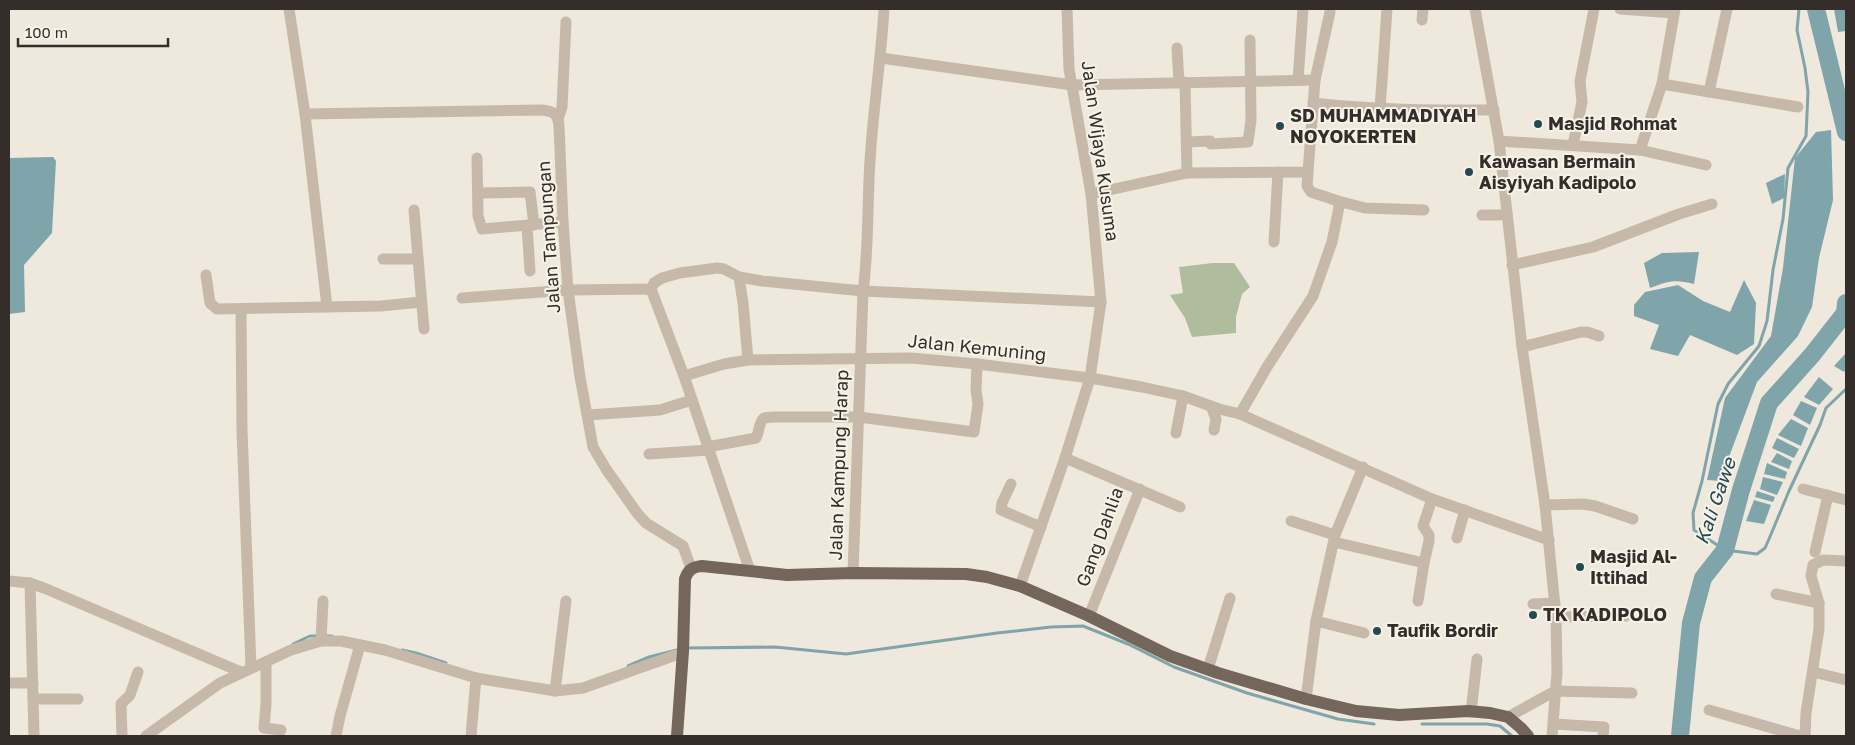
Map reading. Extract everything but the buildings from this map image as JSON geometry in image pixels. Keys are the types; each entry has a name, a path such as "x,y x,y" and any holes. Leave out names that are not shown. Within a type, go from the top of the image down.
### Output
{"main road":[{"path":"677,736 683,649 685,579 687,572 696,566 788,575 853,573 966,574 1020,586 1089,616 1170,656 1306,700 1356,711 1399,715 1490,713 1508,717 1528,736"}],"street":[{"path":"289,9 306,114 327,307"},
{"name":"Jalan Kampung Harap","path":"853,573 863,292 866,271 870,160 881,58 884,9"},
{"name":"Jalan Wijaya Kusuma","path":"1020,586 1090,378 1101,302 1092,194 1069,70 1067,9"},
{"path":"1298,80 1303,9"},
{"path":"1380,109 1387,9"},
{"path":"1475,9 1499,141 1522,347 1549,540 1556,616 1557,673 1552,736"},
{"path":"1573,145 1582,102 1580,81 1594,9"},
{"path":"1620,9 1675,11 1662,84 1640,150"},
{"path":"1709,92 1727,9"},
{"path":"1330,12 1315,80 1308,186 1311,192 1365,208 1424,210"},
{"name":"Jalan Tampungan","path":"566,22 562,107 558,119 563,222 568,290 580,377 593,447 626,500 646,523 683,546 691,568"},
{"path":"1186,142 1210,141 1211,144 1248,142 1251,120 1252,81 1250,40"},
{"path":"1177,48 1182,83 1188,173"},
{"path":"881,58 1072,85 1315,80"},
{"path":"1662,84 1798,107"},
{"path":"1313,103 1340,107 1380,109 1494,110"},
{"path":"306,114 542,110 551,111 558,119"},
{"path":"1499,141 1640,150 1706,165"},
{"path":"477,158 478,216 482,230 563,222"},
{"path":"1274,242 1278,172"},
{"path":"1092,194 1188,173 1308,172"},
{"path":"478,194 530,192 530,271"},
{"path":"1240,414 1267,367 1313,296 1332,242 1339,207 1338,201"},
{"path":"1512,265 1593,247 1679,214 1712,204"},
{"path":"414,210 424,329"},
{"path":"1482,215 1507,215"},
{"path":"384,259 418,259"},
{"path":"750,571 684,376 651,289 654,283 662,278 680,273 710,268 724,269 739,276 762,281 863,292 1101,302"},
{"path":"206,274 210,303 216,308 381,306 421,302"},
{"path":"739,276 748,360"},
{"path":"462,298 568,290 651,289"},
{"path":"241,309 246,670"},
{"path":"1522,347 1581,332 1599,336"},
{"name":"Jalan Kemuning","path":"684,376 748,360 912,358 1090,378 1142,387 1183,396 1240,414 1432,499 1549,540"},
{"path":"649,454 708,449 756,438 760,422 764,418 858,417 974,432 978,404 976,390 977,364"},
{"path":"1176,433 1183,396"},
{"path":"588,415 660,410 692,400"},
{"path":"1211,406 1216,419 1214,430"},
{"name":"Gang Dahlia","path":"1064,458 1140,489 1089,616"},
{"path":"1306,700 1316,621 1335,539 1363,468"},
{"path":"1011,484 1002,503 1002,510 1041,526"},
{"path":"1140,489 1180,507"},
{"path":"1803,489 1846,500"},
{"path":"1815,552 1828,495"},
{"path":"1418,600 1429,541 1429,535 1423,526 1432,499"},
{"path":"1545,505 1583,504 1595,506 1633,519"},
{"path":"1457,538 1465,510"},
{"path":"1291,521 1335,539 1424,563"},
{"path":"1805,736 1806,713 1819,629 1818,603 1811,576 1813,565 1823,560 1846,562"},
{"path":"9,581 30,583 246,670"},
{"path":"30,583 34,736"},
{"path":"1776,594 1818,603"},
{"path":"1208,669 1230,598"},
{"path":"321,636 323,601"},
{"path":"556,688 566,601"},
{"path":"1533,604 1554,603"},
{"path":"1556,616 1626,616"},
{"path":"1316,621 1364,633"},
{"path":"153,734 201,695 246,670 321,636 408,656 432,666 476,678 556,688 583,688 673,656 683,649"},
{"path":"336,736 360,645"},
{"path":"1471,712 1477,659"},
{"path":"266,662 264,732 268,730 281,730"},
{"path":"122,736 121,704 130,695 138,672"},
{"path":"1813,672 1846,680"},
{"path":"470,736 476,678"},
{"path":"9,682 33,683"},
{"path":"1508,717 1555,691 1632,693"},
{"path":"32,699 78,699"},
{"path":"1709,710 1800,736"},
{"path":"1554,724 1604,727 1604,736"}],"green space":[{"path":"1213,263 1234,263 1250,287 1242,294 1236,317 1236,333 1192,337 1185,318 1170,295 1183,293 1179,267"}],"water":[{"path":"1834,9 1846,9 1846,31 1838,32"},
{"path":"1831,130 1833,200 1819,258 1812,307 1798,336 1757,382 1720,481 1707,480 1725,398 1771,336 1783,268 1795,158 1816,132"},
{"path":"53,157 56,161 52,233 24,265 25,312 9,314 9,158"},
{"path":"1785,174 1784,198 1772,204 1766,183"},
{"path":"1699,252 1694,284 1672,282 1650,288 1644,263 1662,253"},
{"path":"1744,280 1756,303 1754,344 1737,355 1690,335 1678,356 1650,349 1659,325 1634,316 1634,305 1645,292 1678,285 1703,301 1730,312"},
{"path":"1846,353 1846,369 1844,372 1834,366"},
{"path":"1819,377 1833,389 1819,405 1804,397"},
{"path":"1801,401 1817,408 1810,425 1793,415"},
{"path":"1791,419 1808,428 1801,446 1778,435"},
{"path":"1777,438 1799,449 1794,458 1772,448"},
{"path":"1777,453 1792,461 1789,469 1771,462"},
{"path":"1767,463 1787,472 1785,479 1764,474"},
{"path":"1763,477 1783,482 1777,495 1760,489"},
{"path":"1757,491 1775,497 1773,502 1755,497"},
{"path":"1754,500 1771,505 1764,524 1746,521"}],"waterway":[{"path":"1799,9 1797,30 1808,92 1806,136 1788,168 1783,219 1773,270 1767,321 1759,346 1728,384 1718,404 1702,481 1693,513 1694,530 1725,550 1757,554 1765,548 1826,408 1846,389"},
{"name":"Kali Gawe","path":"1816,9 1846,132"},
{"name":"Kali Gawe","path":"1680,736 1691,623 1703,578 1725,550 1741,490 1769,403 1812,355 1845,313 1846,303"},
{"path":"687,648 775,647 846,654 997,633 1051,627 1083,626 1128,644 1174,667 1247,693 1338,719 1374,724"},
{"path":"293,644 310,636 332,636"},
{"path":"628,666 649,657 681,649"},
{"path":"402,650 446,663"},
{"path":"1422,724 1487,724 1500,726 1512,736"}],"place":[{"name":"Masjid Rohmat","path":"1538,124"},
{"name":"SD MUHAMMADIYAH NOYOKERTEN","path":"1280,126"},
{"name":"Kawasan Bermain Aisyiyah Kadipolo","path":"1469,172"},
{"name":"Masjid Al- Ittihad","path":"1580,567"},
{"name":"TK KADIPOLO","path":"1533,615"},
{"name":"Taufik Bordir","path":"1377,631"}]}
